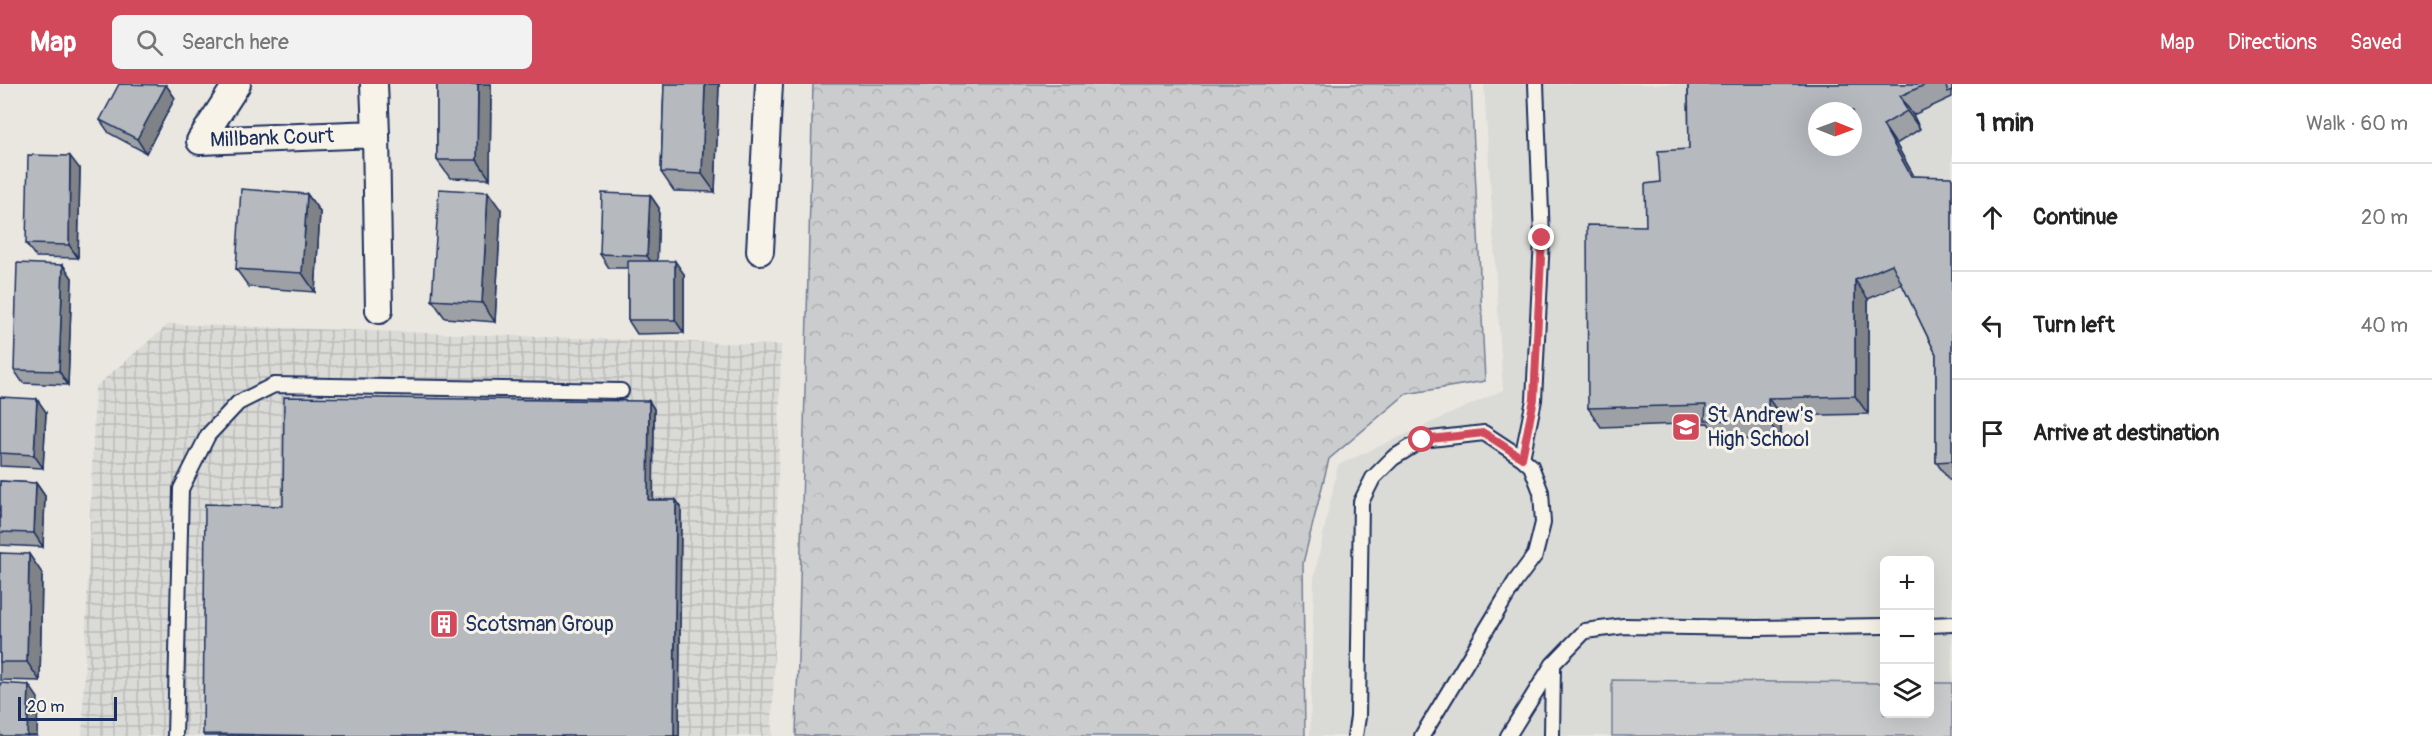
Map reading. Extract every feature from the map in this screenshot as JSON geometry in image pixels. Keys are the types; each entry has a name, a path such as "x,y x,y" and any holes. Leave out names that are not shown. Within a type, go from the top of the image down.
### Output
{"street":[{"name":"Millbank Court","path":"237,84 200,141 375,134"},
{"path":"374,84 379,310"},
{"path":"760,251 769,84"}],"lane":[{"path":"1522,458 1534,399 1542,238 1536,84"},
{"path":"175,736 181,489 208,435 238,404 274,385 621,391"},
{"path":"1355,736 1358,717 1361,502 1373,478 1393,458 1422,440 1484,433 1531,466 1541,492 1543,523 1535,555 1515,582 1422,736"},
{"path":"1934,624 1952,624"},
{"path":"1508,736 1552,664 1585,631 1624,626 1757,628 1880,626"},
{"path":"1552,664 1552,736"}],"shaded area":[{"name":"St Andrew's High School","path":"1484,84 1952,84 1952,736 1310,736 1314,578 1338,465 1503,390"},
{"path":"169,324 781,345 772,736 82,736 95,387"}],"green space":[{"path":"813,84 1471,84 1485,381 1406,394 1329,459 1303,563 1305,736 796,736"},
{"path":"1612,680 1880,683 1880,718 1934,718 1934,683 1952,683 1952,736 1612,736"}],"building":[{"path":"119,84 166,85 137,139 100,120"},
{"path":"437,84 478,84 477,160 437,160"},
{"path":"664,84 705,84 702,174 661,172"},
{"path":"1688,84 1927,84 1900,96 1907,111 1883,125 1911,176 1951,177 1952,180 1952,461 1936,462 1936,354 1892,264 1855,280 1855,396 1768,398 1768,421 1705,420 1706,405 1588,408 1587,225 1646,226 1645,184 1660,182 1658,151 1689,149"},
{"path":"1945,84 1952,84 1952,90 1948,92"},
{"path":"28,155 70,156 69,245 26,244"},
{"path":"241,189 307,194 302,273 236,269"},
{"path":"439,189 488,192 482,303 432,300"},
{"path":"602,193 650,195 647,256 600,254"},
{"path":"628,261 675,261 675,320 628,320"},
{"path":"17,263 63,265 59,371 14,370"},
{"path":"0,397 37,399 34,455 0,453"},
{"name":"Scotsman Group","path":"284,397 649,401 648,500 676,500 674,736 203,734 205,504 283,506"},
{"path":"0,481 36,483 34,533 0,532"},
{"path":"0,553 29,554 27,662 0,662"},
{"path":"0,683 29,685 27,736 0,736"}],"place":[{"name":"St Andrew's High School","path":"1686,427"},
{"name":"Scotsman Group","path":"444,624"}],"route":[{"path":"1422,440 1484,433 1522,458 1534,399 1542,238"}]}
